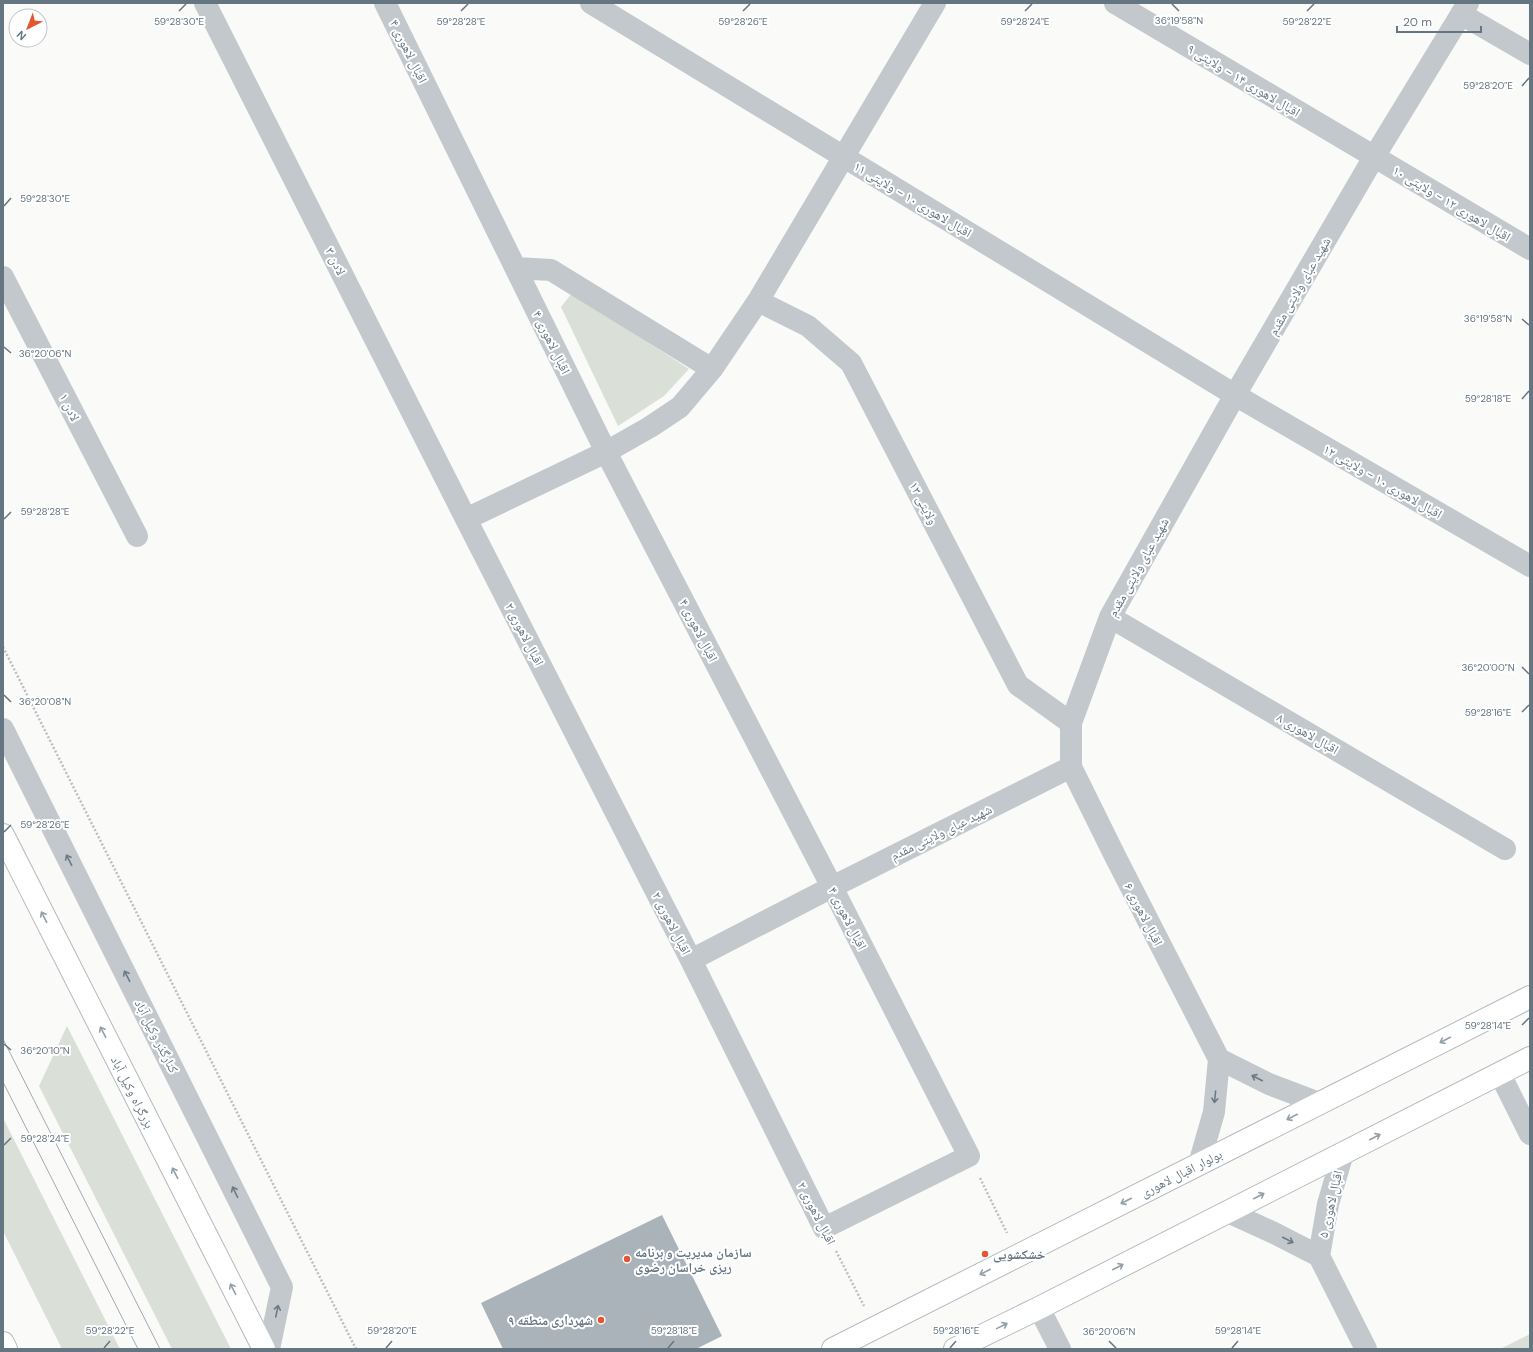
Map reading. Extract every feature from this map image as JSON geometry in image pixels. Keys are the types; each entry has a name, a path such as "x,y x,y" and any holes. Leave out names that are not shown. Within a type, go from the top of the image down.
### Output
{"main road":[{"name":"بزرگراه وکیل آباد","path":"3,835 264,1349"},
{"name":"بولوار اقبال لاهوری","path":"833,1349 1530,997"},
{"path":"955,1349 1039,1308 1530,1058"},
{"path":"3,1343 6,1349"}],"street":[{"name":"لادن ۳","path":"205,3 466,520"},
{"name":"اقبال لاهوری ۴","path":"385,3 606,452 832,887 969,1156"},
{"name":"اقبال لاهوری ۱۰ - ولایتی ۱۱","path":"591,3 1235,395"},
{"path":"466,520 606,452 650,427 680,407 712,369 758,301 935,3"},
{"name":"اقبال لاهوری ۱۴ - ولایتی ۹","path":"1114,3 1374,157"},
{"path":"1464,8 1530,54"},
{"name":"شهید عبای ولایتی مقدم","path":"691,960 832,887 1071,767 1071,723 1110,617 1235,395 1374,157 1464,8"},
{"name":"اقبال لاهوری ۱۲ - ولایتی ۱۰","path":"1374,157 1530,249"},
{"path":"516,268 551,270 712,369"},
{"name":"لادن ۱","path":"3,277 137,536"},
{"name":"ولایتی ۱۳","path":"758,301 808,326 851,363 1018,685 1071,723"},
{"name":"اقبال لاهوری ۱۰ - ولایتی ۱۲","path":"1235,395 1530,566"},
{"name":"اقبال لاهوری ۲","path":"466,520 691,960 824,1228"},
{"name":"اقبال لاهوری ۸","path":"1110,617 1505,849"},
{"name":"کنارگذر وکیل آباد","path":"3,729 282,1287 268,1349"},
{"name":"اقبال لاهوری ۶","path":"1071,767 1219,1059"},
{"path":"1199,1164 1214,1112 1219,1059 1268,1084 1320,1103"},
{"path":"1500,1074 1530,1134"},
{"name":"اقبال لاهوری ۵","path":"1319,1256 1328,1204 1343,1153"},
{"path":"824,1228 969,1156"},
{"name":"اقبال لاهوری ۵","path":"1228,1212 1319,1256 1366,1349"},
{"path":"1039,1308 1060,1349"}],"path":[{"path":"3,648 356,1349"},
{"path":"969,1156 1018,1255"},
{"name":"اقبال لاهوری ۲","path":"824,1228 875,1327"}],"shaded area":[{"path":"572,293 689,369 664,396 618,426 561,307"},
{"path":"67,1026 231,1349 172,1349 39,1086"},
{"path":"3,1118 120,1349 62,1349 3,1231"},
{"path":"1530,1334 1530,1349 1500,1349"}],"building":[{"name":"سازمان مدیریت و برنامه ریزی خراسان رضوی","path":"662,1215 722,1336 696,1349 503,1349 481,1303"}],"tram line":[{"path":"3,1039 160,1349"},
{"path":"3,1082 138,1349"}],"place":[{"name":"خشکشویی","path":"985,1254"},
{"name":"سازمان مدیریت و برنامه ریزی خراسان رضوی","path":"627,1259"},
{"name":"شهرداری منطقه ۹","path":"601,1320"}]}
